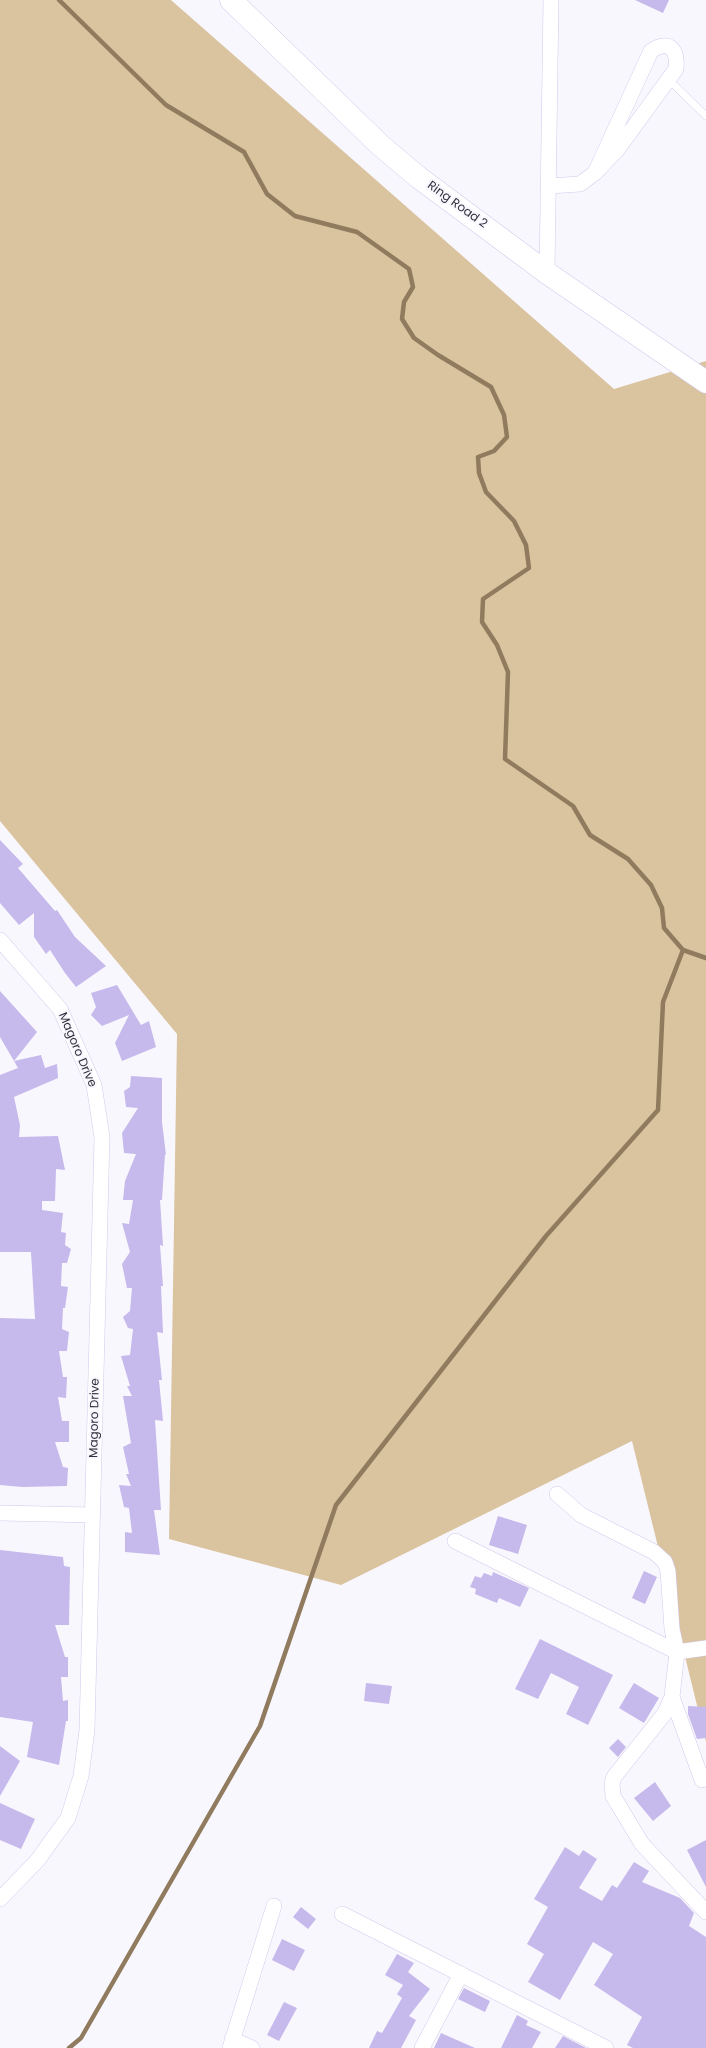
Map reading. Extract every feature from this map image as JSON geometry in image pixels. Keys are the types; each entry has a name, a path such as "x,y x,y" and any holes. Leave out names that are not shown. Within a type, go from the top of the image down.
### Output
{"main road":[{"name":"Ring Road 2","path":"231,0 380,145 418,177 547,273 706,382"}],"street":[{"path":"547,273 551,0"},
{"path":"549,186 580,184 594,173 617,150 665,82 676,69 677,57 673,49 667,46 659,46 651,51 594,173"},
{"path":"642,71 665,82"},
{"name":"Magoro Drive","path":"0,940 60,1009 94,1085 102,1137 87,1730 81,1776 68,1818 37,1861 0,1899"},
{"path":"557,1494 581,1515 654,1552 665,1562 668,1571 672,1629 677,1652 672,1697 665,1713 614,1777 612,1784 613,1796 642,1844 706,1912"},
{"path":"0,1513 93,1515"},
{"path":"455,1541 677,1652 706,1648"},
{"path":"672,1697 702,1780"},
{"path":"252,2048 231,2043 274,1906"},
{"path":"342,1914 605,2048"},
{"path":"422,2048 461,1974"}],"lane":[{"path":"665,82 706,116"}],"shaded area":[{"path":"0,0 171,0 614,389 706,361 706,1742 632,1441 341,1585 169,1539 177,1034 0,821"}],"building":[{"path":"635,0 669,0 663,13"},
{"path":"0,840 23,864 18,868 55,911 57,910 75,937 106,966 76,987 50,950 46,954 34,937 34,913 19,925 0,903"},
{"path":"117,985 141,1025 149,1021 156,1047 122,1061 115,1043 129,1015 102,1026 91,1015 96,1007 91,993"},
{"path":"0,991 37,1032 14,1061 0,1037"},
{"path":"41,1055 45,1068 57,1064 58,1078 14,1097 20,1125 19,1137 58,1136 65,1170 56,1169 55,1201 42,1201 42,1210 63,1213 61,1232 66,1233 65,1245 71,1249 67,1263 62,1263 61,1286 68,1287 65,1308 63,1308 62,1329 69,1332 67,1351 59,1351 63,1377 67,1377 66,1398 58,1397 62,1421 69,1421 69,1442 55,1442 63,1467 68,1468 67,1486 22,1487 0,1485 0,1318 35,1319 31,1252 0,1252 0,1075 18,1068 14,1061"},
{"path":"131,1076 162,1078 162,1122 166,1155 165,1154 162,1200 160,1200 163,1246 160,1245 163,1286 161,1286 163,1333 157,1332 162,1380 159,1380 163,1421 155,1420 161,1510 154,1510 160,1555 125,1552 125,1532 132,1533 129,1508 124,1507 119,1485 131,1486 126,1474 129,1474 123,1447 131,1443 123,1396 132,1396 127,1386 130,1386 121,1356 130,1355 133,1329 128,1328 123,1317 130,1311 132,1288 127,1288 122,1264 130,1252 122,1223 129,1224 133,1200 123,1200 125,1181 136,1154 124,1153 122,1133 138,1108 126,1107 124,1091 130,1087"},
{"path":"498,1516 527,1525 518,1554 489,1545"},
{"path":"0,1550 63,1557 64,1566 70,1567 69,1625 55,1625 65,1657 68,1657 68,1677 61,1677 63,1701 68,1700 68,1721 66,1721 59,1765 27,1757 33,1722 0,1717"},
{"path":"644,1571 657,1577 645,1604 632,1598"},
{"path":"493,1572 529,1588 520,1607 499,1598 497,1603 475,1594 476,1589 470,1587 475,1576 481,1578 484,1573 492,1576"},
{"path":"540,1639 613,1675 588,1725 566,1714 579,1687 551,1673 538,1699 515,1689"},
{"path":"366,1683 392,1686 389,1704 364,1701"},
{"path":"634,1683 659,1698 644,1723 619,1708"},
{"path":"688,1706 706,1707 706,1738 697,1739 688,1714"},
{"path":"618,1739 626,1747 618,1757 609,1748"},
{"path":"0,1746 20,1761 0,1796"},
{"path":"655,1782 671,1806 653,1821 634,1798"},
{"path":"0,1803 35,1819 21,1849 0,1840"},
{"path":"706,1840 706,1887 687,1850"},
{"path":"565,1847 579,1856 583,1850 597,1859 579,1888 602,1901 612,1885 617,1888 634,1862 649,1871 642,1882 680,1898 694,1913 689,1926 706,1937 706,2048 633,2048 627,2045 642,2017 594,1985 613,1954 593,1942 560,2000 528,1982 544,1954 527,1944 548,1907 534,1899"},
{"path":"301,1907 316,1919 308,1929 293,1917"},
{"path":"282,1939 305,1950 294,1971 272,1960"},
{"path":"397,1954 414,1963 408,1972 430,1989 409,2016 416,2020 401,2048 369,2048 377,2031 382,2033 402,1998 397,1994 403,1985 385,1975"},
{"path":"464,1988 490,2001 485,2012 458,1999"},
{"path":"284,2002 297,2008 279,2041 267,2035"},
{"path":"517,2015 528,2021 526,2025 541,2032 532,2048 501,2048"},
{"path":"441,2033 475,2048 434,2048"},
{"path":"563,2036 586,2048 555,2048"}],"waterway":[{"path":"59,0 166,105 244,152 267,194 295,216 357,232 409,269 413,287 404,302 402,319 414,338 438,355 491,387 504,415 507,437 494,451 478,457 479,473 486,492 514,521 526,545 529,568 483,599 482,622 497,645 508,672 505,759 573,806 590,835 628,859 651,885 662,908 664,928 683,950 706,958"},
{"path":"69,2048 81,2038 260,1726 336,1505 546,1236 658,1110 663,1002 683,950"}]}
